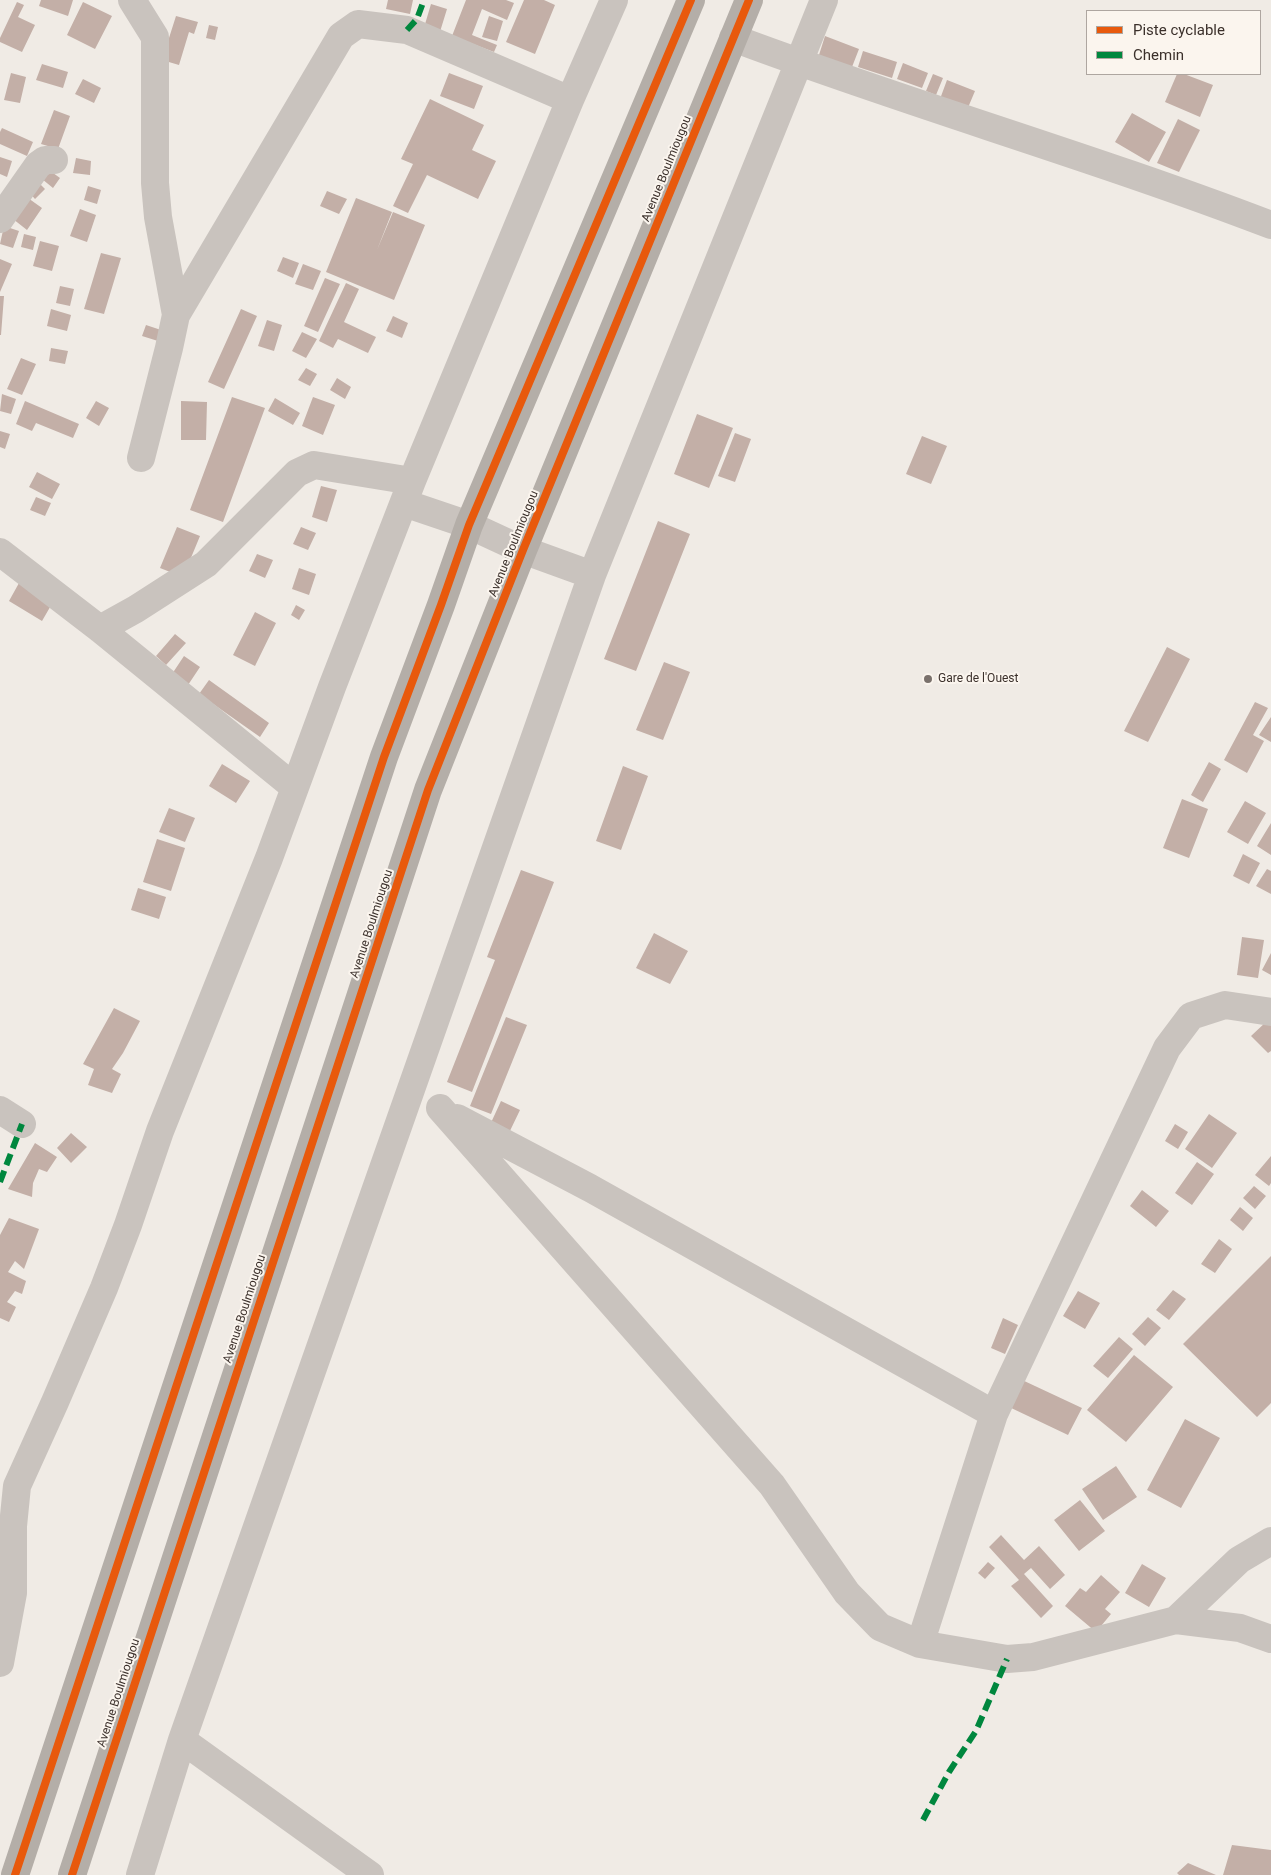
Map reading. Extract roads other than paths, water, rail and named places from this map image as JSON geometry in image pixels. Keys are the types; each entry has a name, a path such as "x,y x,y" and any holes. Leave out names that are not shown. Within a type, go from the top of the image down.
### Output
{"highway":[{"path":"15,1875 384,757 469,525 691,0"},
{"name":"Avenue Boulmiougou","path":"72,1875 428,790 523,550 749,0"}],"street":[{"path":"132,0 155,36 154,183 158,217 176,316"},
{"path":"0,1663 13,1593 13,1526 17,1486 104,1288 160,1131 269,858 294,787 408,492 570,100 614,0"},
{"path":"140,1875 182,1740 592,575 824,0"},
{"path":"141,458 170,348 176,316 341,36 358,24 407,30 570,100"},
{"path":"733,38 1271,224"},
{"path":"0,219 38,165 45,160 54,160"},
{"path":"100,629 136,609 206,564 297,473 314,465 408,492 469,525 523,550 592,575"},
{"path":"0,552 100,629 294,787"},
{"path":"920,1644 994,1414 1167,1048 1191,1016 1225,1005 1271,1012"},
{"path":"410,1092 607,1198 994,1414"},
{"path":"440,1108 772,1485 847,1593 880,1627 920,1644 1006,1659 1033,1657 1176,1620 1240,1628 1271,1640"},
{"path":"1176,1620 1239,1560 1271,1541"},
{"path":"182,1740 370,1875"}],"place":[{"name":"Gare de l'Ouest","path":"928,679"}]}
